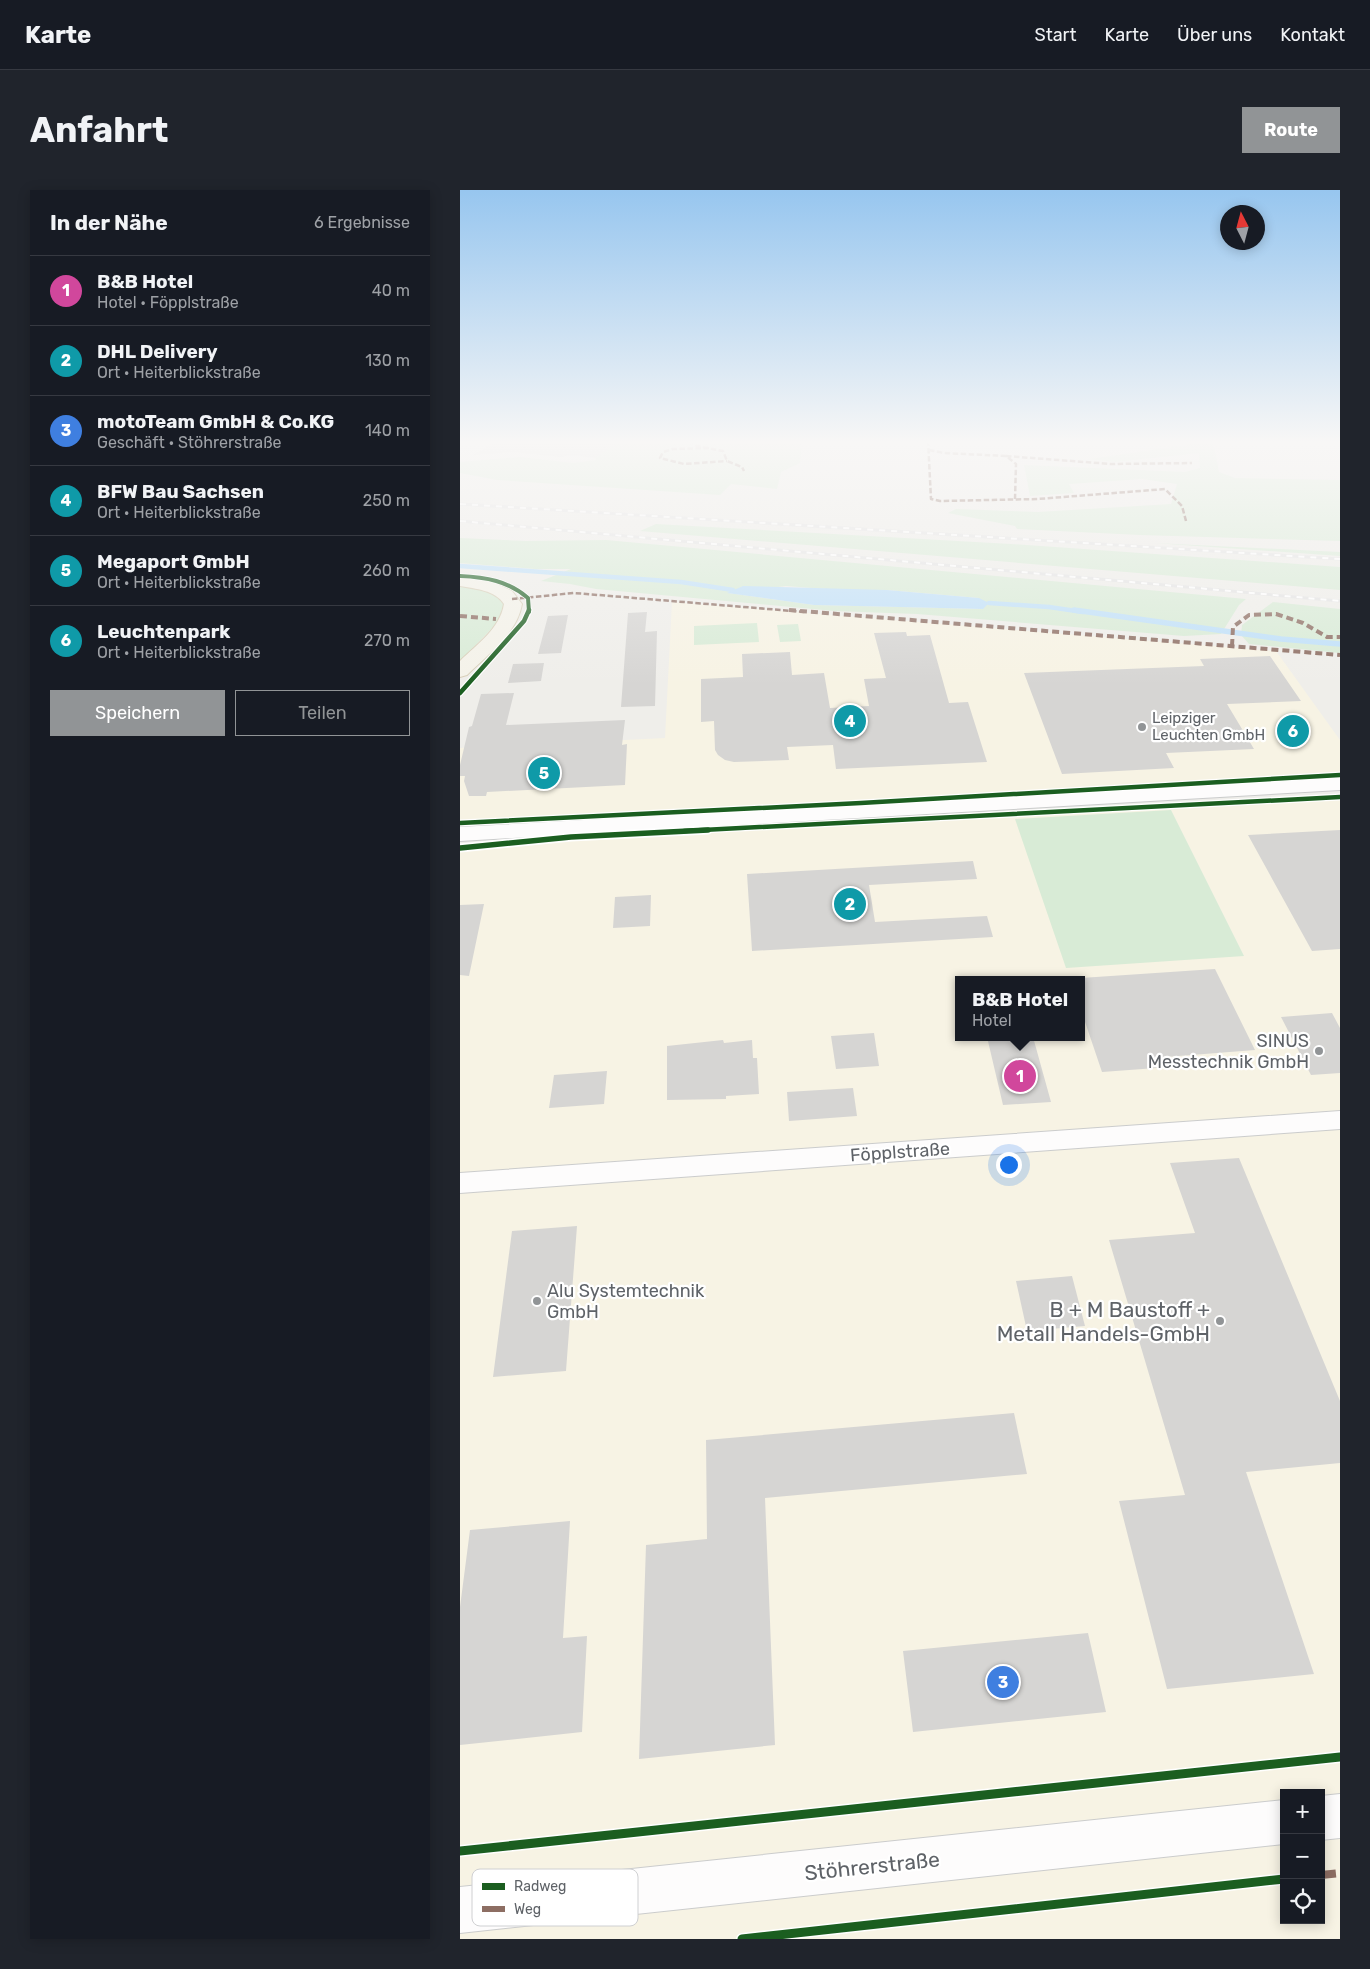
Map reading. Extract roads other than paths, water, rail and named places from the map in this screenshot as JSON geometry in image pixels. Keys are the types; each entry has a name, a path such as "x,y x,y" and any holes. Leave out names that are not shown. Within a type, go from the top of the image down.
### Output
{"main road":[{"path":"460,581 490,586 512,599 514,604 510,620 460,671"}],"street":[{"path":"460,834 1340,784"},
{"name":"Föpplstraße","path":"460,1183 1340,1120"},
{"path":"1325,1818 1340,1816"},
{"name":"Stöhrerstraße","path":"638,1893 1280,1822"}],"water":[{"path":"743,586 887,590 979,598 989,603 983,609 814,605 727,593"}],"waterway":[{"path":"460,566 681,582 733,590"},
{"path":"989,603 1049,607 1083,612"},
{"path":"1074,610 1281,639 1340,644"}],"railway":[{"path":"467,522 1340,601"},
{"path":"742,522 1340,559"}],"place":[{"name":"BFW Bau Sachsen","path":"850,721"},
{"name":"Leipziger Leuchten GmbH","path":"1142,727"},
{"name":"Leuchtenpark","path":"1293,731"},
{"name":"Megaport GmbH","path":"544,773"},
{"name":"DHL Delivery","path":"850,904"},
{"name":"SINUS Messtechnik GmbH","path":"1319,1051"},
{"name":"B&B Hotel","path":"1020,1076"},
{"name":"Alu Systemtechnik GmbH","path":"537,1301"},
{"name":"B + M Baustoff + Metall Handels-GmbH","path":"1220,1321"},
{"name":"motoTeam GmbH & Co.KG","path":"1003,1682"}]}
